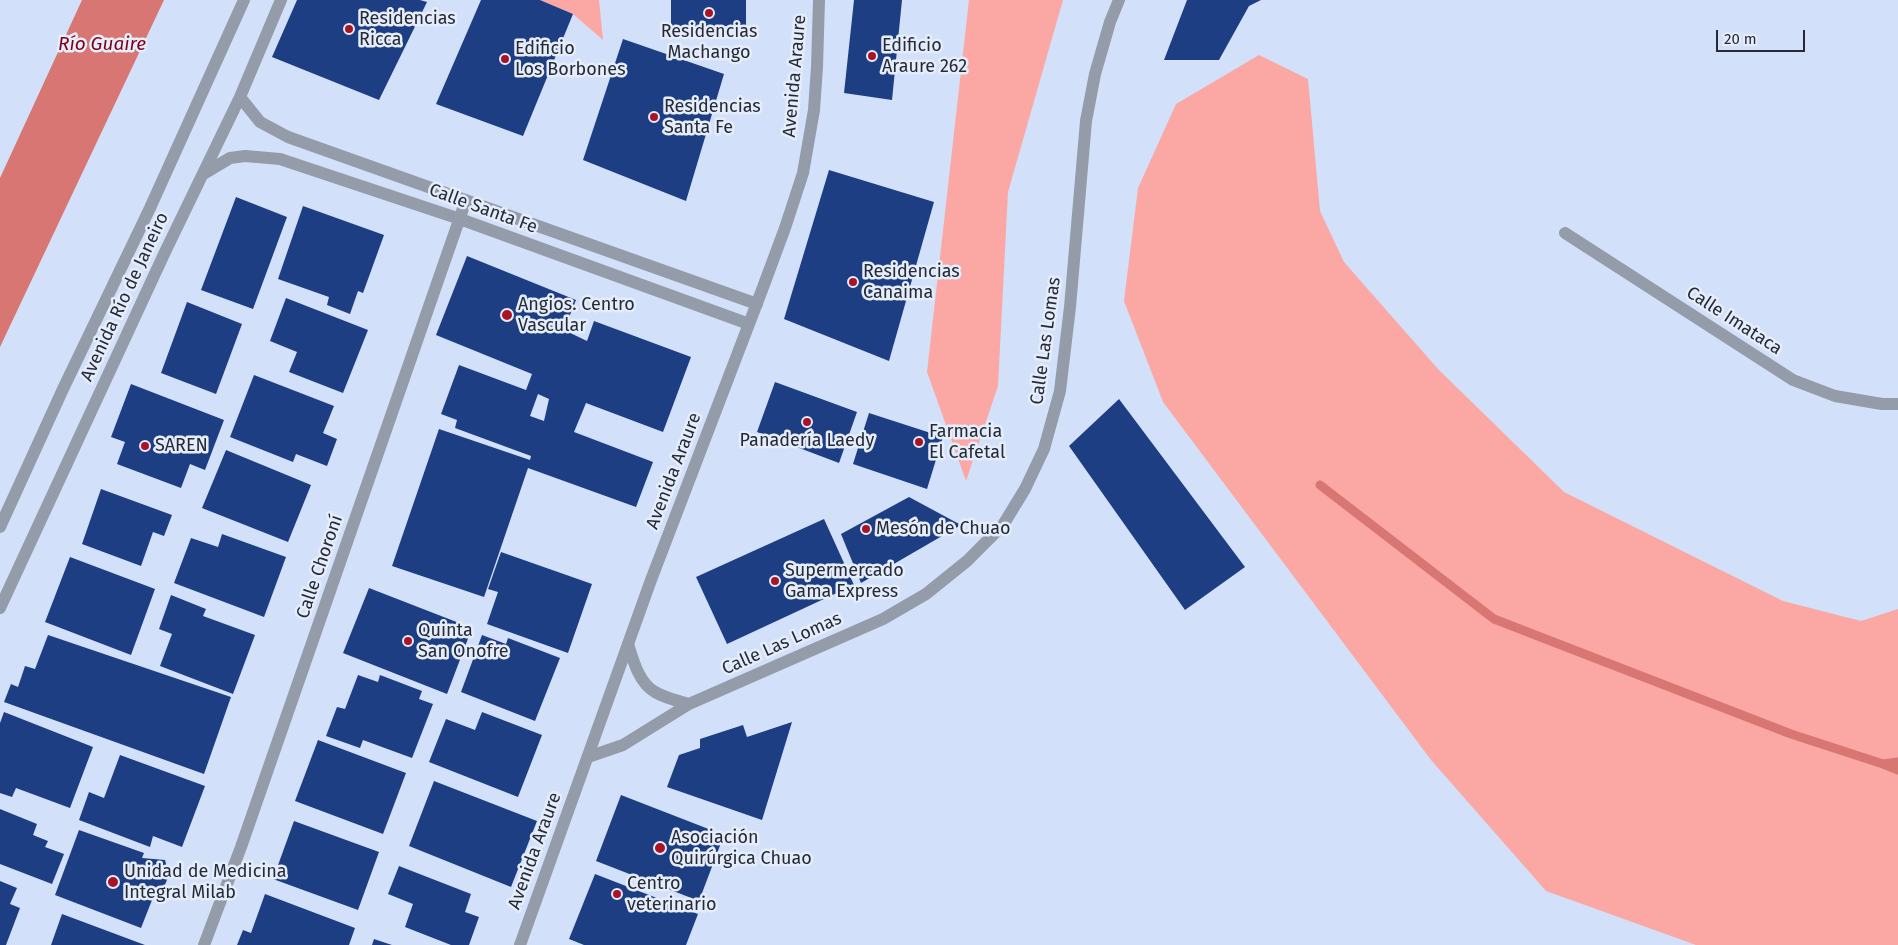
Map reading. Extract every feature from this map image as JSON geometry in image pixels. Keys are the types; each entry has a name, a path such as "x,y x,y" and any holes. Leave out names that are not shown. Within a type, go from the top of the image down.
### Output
{"street":[{"name":"Avenida Río de Janeiro","path":"0,527 63,389 150,208 244,0"},
{"name":"Avenida Río de Janeiro","path":"0,608 160,261 240,97 282,0"},
{"name":"Avenida Araure","path":"520,945 628,644 757,304 803,173 814,110 818,0"},
{"name":"Calle Las Lomas","path":"588,757 623,745 689,704 883,619 919,598 967,561 1008,518 1025,489 1044,449 1060,391 1070,307 1086,121 1095,74 1110,22 1119,0"},
{"name":"Calle Santa Fe","path":"240,97 260,122 288,136 757,304"},
{"name":"Calle Santa Fe","path":"204,174 230,158 245,156 280,159 460,219 749,324"},
{"name":"Calle Choroní","path":"204,945 466,200"},
{"name":"Calle Imataca","path":"1565,233 1793,380 1835,396 1882,404 1898,404"},
{"path":"628,644 634,664 646,684 654,692 689,704"}],"shaded area":[{"path":"540,0 599,0 603,40 573,14"},
{"path":"969,0 1063,0 1008,192 998,386 966,481 927,372"},
{"path":"1259,55 1308,79 1320,211 1344,262 1438,369 1564,492 1783,601 1861,621 1898,609 1898,945 1696,945 1546,891 1431,760 1163,402 1124,301 1138,188 1176,104"}],"water":[{"name":"Río Guaire","path":"82,0 164,0 0,347 0,178"}],"building":[{"name":"Residencias Ricca","path":"297,0 420,0 427,2 379,100 272,57"},
{"name":"Edificio Los Borbones","path":"481,0 540,0 573,14 523,136 436,104"},
{"name":"Residencias Machango","path":"671,0 746,0 746,25 671,30"},
{"name":"Edificio Araure 262","path":"854,0 902,0 892,100 844,93"},
{"path":"1187,0 1261,0 1249,6 1219,60 1164,60"},
{"name":"Residencias Santa Fe","path":"623,39 724,74 686,201 583,160"},
{"name":"Residencias Canaima","path":"829,170 934,202 889,361 784,319"},
{"path":"236,197 287,217 253,309 201,290"},
{"path":"303,206 384,235 363,293 358,291 350,314 327,305 329,297 278,279"},
{"path":"467,256 576,300 564,330 587,341 594,321 691,357 663,432 586,403 574,432 653,462 636,507 528,468 484,597 392,566 439,429 530,460 531,456 455,428 457,420 441,414 459,365 526,390 532,374 436,335","holes":["538,394 549,399 544,421 530,416"]},
{"path":"286,298 368,330 343,393 289,372 297,352 270,341"},
{"path":"187,302 242,324 216,394 161,373"},
{"path":"254,375 334,406 323,433 337,439 327,466 296,454 293,462 230,437"},
{"name":"Panadería Laedy","path":"775,382 857,412 839,463 757,432"},
{"path":"131,384 224,420 205,470 190,464 181,488 117,464 125,442 111,437"},
{"path":"1119,399 1245,567 1185,610 1069,446"},
{"path":"869,413 943,437 927,489 853,464"},
{"path":"226,450 311,485 288,542 202,508"},
{"path":"101,489 172,515 164,536 153,532 141,566 82,544"},
{"path":"909,497 961,525 861,583 841,534"},
{"name":"Supermercado Gama Express","path":"824,519 854,585 727,644 696,577"},
{"path":"222,534 286,557 264,617 174,583 191,538 218,547"},
{"path":"501,552 592,584 568,653 487,624 498,592 488,589"},
{"path":"70,557 155,589 131,655 45,622"},
{"name":"Quinta San Onofre","path":"369,588 472,628 447,694 343,653"},
{"path":"171,595 206,609 203,616 255,635 233,694 160,666 172,634 159,629"},
{"path":"48,635 231,697 204,774 4,702 11,684 18,687 25,666 35,669"},
{"path":"482,635 506,644 508,638 560,658 535,721 461,692"},
{"path":"358,675 378,682 380,675 422,691 419,699 433,704 412,758 363,740 360,748 326,736 337,707 345,709"},
{"path":"4,712 93,747 70,808 16,788 12,797 0,793 0,723"},
{"path":"482,712 542,735 518,797 429,762 446,719 475,730"},
{"path":"792,722 762,820 667,787 679,755 700,748 700,739 743,725 747,737"},
{"path":"318,740 406,773 383,834 295,801"},
{"path":"120,755 205,786 182,847 153,836 150,847 79,820 89,792 104,798"},
{"path":"434,781 537,821 511,887 409,846"},
{"name":"Asociación Quirúrgica Chuao","path":"621,795 724,835 699,901 596,861"},
{"path":"0,809 37,824 33,835 48,841 45,847 64,854 52,884 0,864"},
{"path":"294,821 379,852 358,910 273,879"},
{"name":"Unidad de Medicina Integral Milab","path":"79,830 144,853 142,858 165,860 169,875 162,892 156,890 141,928 55,895"},
{"path":"399,866 471,894 465,912 479,917 469,945 451,945 405,927 413,904 388,894"},
{"name":"Centro veterinario","path":"595,874 698,914 686,945 584,945 569,939"},
{"path":"0,881 17,888 10,904 20,908 6,945 0,945"},
{"path":"265,894 355,928 349,945 237,945 243,930 251,933"},
{"path":"62,914 145,945 51,945"},
{"path":"374,939 392,945 372,945"}],"waterway":[{"path":"1320,485 1494,619 1791,734 1898,770"},
{"path":"1883,764 1898,762"}],"place":[{"name":"Residencias Machango","path":"709,13"},
{"name":"Residencias Ricca","path":"349,29"},
{"name":"Edificio Araure 262","path":"872,56"},
{"name":"Edificio Los Borbones","path":"505,59"},
{"name":"Residencias Santa Fe","path":"654,117"},
{"name":"Residencias Canaima","path":"853,282"},
{"name":"Angios. Centro Vascular","path":"507,315"},
{"name":"Panadería Laedy","path":"807,422"},
{"name":"Farmacia El Cafetal","path":"919,442"},
{"name":"SAREN","path":"145,446"},
{"name":"Mesón de Chuao","path":"866,529"},
{"name":"Supermercado Gama Express","path":"775,581"},
{"name":"Quinta San Onofre","path":"408,641"},
{"name":"Asociación Quirúrgica Chuao","path":"660,848"},
{"name":"Unidad de Medicina Integral Milab","path":"113,882"},
{"name":"Centro veterinario","path":"617,894"}]}
